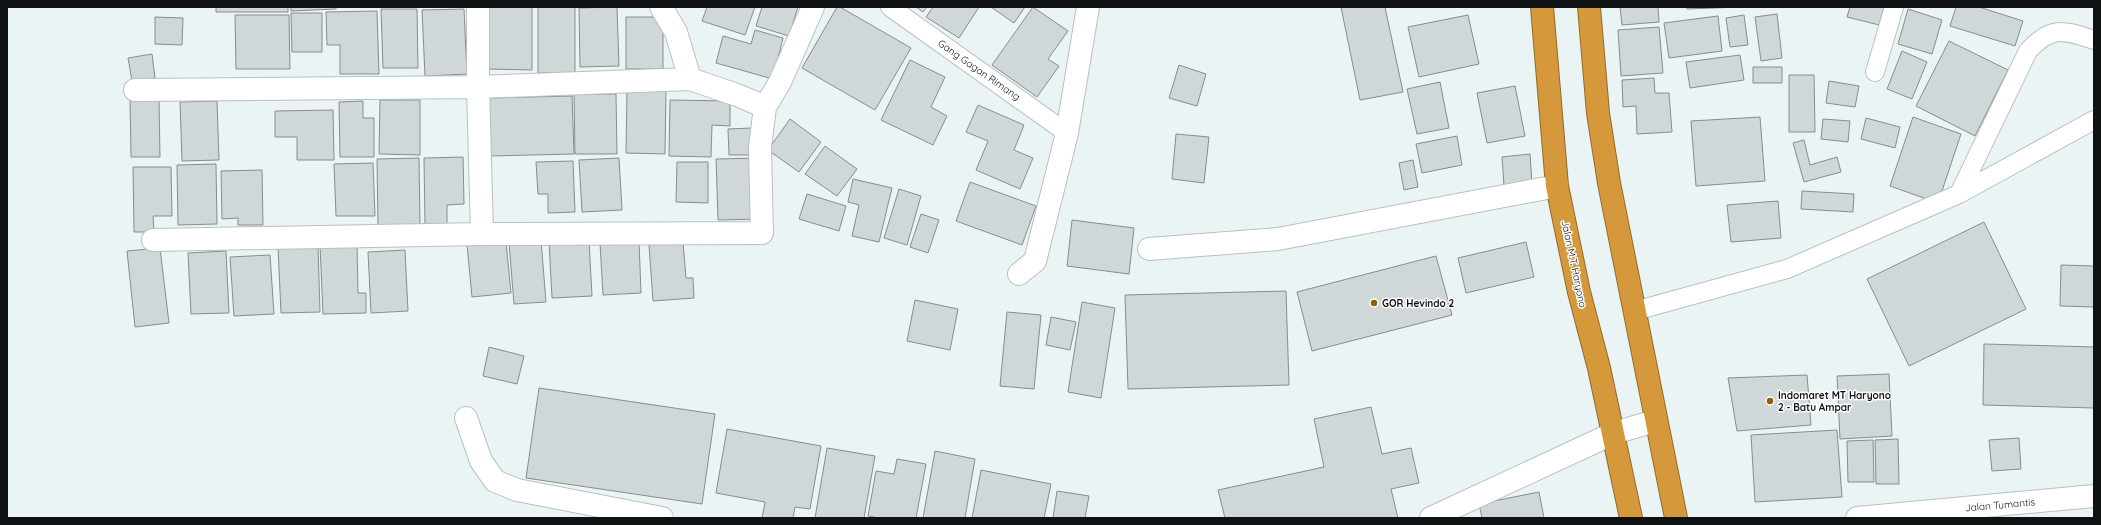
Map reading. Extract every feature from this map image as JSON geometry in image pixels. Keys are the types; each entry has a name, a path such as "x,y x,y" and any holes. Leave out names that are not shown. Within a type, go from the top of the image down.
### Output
{"highway":[{"name":"Jalan M.T. Haryono","path":"1542,7 1557,186 1579,292 1614,433 1631,518"},
{"path":"1589,7 1598,113 1609,183 1676,518"}],"street":[{"path":"478,7 478,87 482,234"},
{"path":"661,7 676,32 690,79"},
{"path":"153,240 482,234 762,233 760,147 765,108 780,82 814,7"},
{"path":"1019,274 1035,261 1067,133 1088,7"},
{"path":"135,90 478,87 690,79 737,95 765,108"},
{"path":"1149,249 1278,239 1557,186"},
{"path":"466,418 481,461 495,481 517,490 662,518"},
{"path":"1431,518 1614,433 1656,421"},
{"name":"Jalan Tumantis","path":"1857,518 2094,496"}],"lane":[{"name":"Gang Gagan Rimang","path":"890,7 1067,133"},
{"path":"1875,72 1894,7"},
{"path":"1959,194 2032,47 2040,38 2053,31 2066,31 2094,40"},
{"path":"1635,311 1787,269 1959,194 2094,120"}],"building":[{"path":"216,7 288,7 288,12 216,12"},
{"path":"291,7 336,7 336,9 291,11"},
{"path":"489,7 532,7 532,70 488,69"},
{"path":"538,7 575,7 575,73 538,73"},
{"path":"617,7 619,66 580,67 579,8"},
{"path":"707,7 755,7 745,35 702,21"},
{"path":"762,7 798,7 789,36 756,26"},
{"path":"837,7 840,7 911,48 875,110 802,68"},
{"path":"916,7 927,7 923,12"},
{"path":"933,7 979,7 959,38 926,17"},
{"path":"991,7 1025,7 1014,23"},
{"path":"1033,7 1068,31 1048,59 1059,66 1037,97 992,65"},
{"path":"1341,7 1385,7 1403,92 1360,100"},
{"path":"1620,7 1658,7 1659,22 1622,25"},
{"path":"1687,7 1741,7 1687,9"},
{"path":"1850,7 1884,7 1879,25 1847,17"},
{"path":"1956,7 1979,7 2023,21 2015,46 1950,26"},
{"path":"381,9 417,9 418,68 383,68"},
{"path":"464,9 467,74 425,76 422,10"},
{"path":"1908,9 1942,20 1932,54 1898,44"},
{"path":"377,11 379,74 340,74 340,45 327,45 326,12"},
{"path":"291,13 322,13 322,52 292,52"},
{"path":"1777,14 1782,58 1761,61 1755,17"},
{"path":"235,15 289,15 290,69 236,69"},
{"path":"1468,15 1479,64 1419,77 1408,27"},
{"path":"1744,15 1748,45 1730,47 1726,18"},
{"path":"1718,16 1722,51 1669,58 1664,23"},
{"path":"155,17 183,18 182,45 155,44"},
{"path":"626,17 663,17 663,69 626,69"},
{"path":"1659,27 1663,73 1621,76 1618,30"},
{"path":"755,30 783,38 773,79 716,63 723,36 751,44"},
{"path":"1949,41 2008,70 1975,136 1916,106"},
{"path":"1902,51 1927,62 1912,99 1887,89"},
{"path":"152,54 155,78 132,81 128,58"},
{"path":"1740,55 1744,80 1690,88 1686,62"},
{"path":"910,60 945,77 931,107 947,116 933,145 881,120"},
{"path":"1179,65 1206,74 1197,106 1169,98"},
{"path":"1753,67 1782,67 1782,83 1753,83"},
{"path":"1789,75 1814,75 1815,132 1789,132"},
{"path":"1654,78 1655,93 1669,93 1672,132 1637,134 1636,106 1623,107 1622,80"},
{"path":"1829,81 1859,86 1855,107 1826,103"},
{"path":"1440,82 1449,128 1417,134 1407,89"},
{"path":"1515,86 1525,136 1487,143 1477,93"},
{"path":"627,89 666,90 665,154 626,153"},
{"path":"574,94 616,94 617,154 575,154"},
{"path":"572,96 574,154 490,156 488,98"},
{"path":"159,99 160,157 131,157 130,100"},
{"path":"380,100 420,100 420,155 379,154"},
{"path":"670,100 730,101 730,126 712,125 711,157 669,156"},
{"path":"217,101 219,160 182,161 180,102"},
{"path":"363,101 363,118 374,118 374,157 340,157 339,102"},
{"path":"978,105 1024,125 1014,150 1033,158 1020,189 976,170 988,141 966,132"},
{"path":"333,110 334,160 297,160 297,137 275,137 275,111"},
{"path":"1760,117 1765,181 1696,186 1691,121"},
{"path":"1913,117 1961,134 1938,203 1890,186"},
{"path":"1866,118 1900,127 1895,148 1861,139"},
{"path":"790,119 821,142 799,172 768,150"},
{"path":"1823,119 1850,121 1848,142 1821,139"},
{"path":"752,128 753,155 729,155 728,129"},
{"path":"1176,134 1209,137 1204,183 1172,179"},
{"path":"1457,136 1462,165 1422,173 1416,144"},
{"path":"1804,140 1810,165 1837,157 1841,172 1804,182 1793,143"},
{"path":"825,146 857,169 837,196 805,174"},
{"path":"1530,154 1532,184 1504,186 1502,157"},
{"path":"463,157 464,204 447,205 447,225 425,225 424,158"},
{"path":"419,158 420,226 378,227 377,159"},
{"path":"619,158 622,210 582,212 579,160"},
{"path":"758,158 760,219 718,220 716,159"},
{"path":"1413,160 1418,187 1404,190 1399,163"},
{"path":"573,161 575,212 548,213 548,194 538,194 536,162"},
{"path":"677,162 708,162 708,203 676,202"},
{"path":"373,163 375,216 336,216 334,164"},
{"path":"216,164 217,224 178,225 177,165"},
{"path":"133,167 171,167 172,216 153,216 154,232 134,232"},
{"path":"262,170 263,225 238,225 238,218 222,219 221,171"},
{"path":"853,179 892,188 879,242 852,236 859,205 848,202"},
{"path":"970,182 1036,206 1022,245 956,221"},
{"path":"899,189 921,196 907,245 884,238"},
{"path":"1802,191 1854,194 1853,212 1801,209"},
{"path":"807,194 846,206 839,231 799,219"},
{"path":"1778,201 1781,238 1731,242 1727,205"},
{"path":"921,214 939,220 928,253 910,247"},
{"path":"1072,220 1134,228 1129,274 1067,266"},
{"path":"1984,222 2026,309 1909,366 1867,279"},
{"path":"541,240 546,302 514,304 509,243"},
{"path":"589,240 592,296 552,298 549,242"},
{"path":"639,241 641,293 603,295 600,243"},
{"path":"506,242 511,293 472,297 467,245"},
{"path":"683,242 686,278 693,278 694,298 653,301 649,245"},
{"path":"1526,242 1534,277 1466,293 1458,258"},
{"path":"357,244 358,293 366,293 366,313 323,314 320,245"},
{"path":"318,246 320,312 281,313 278,247"},
{"path":"160,248 169,323 135,327 127,251"},
{"path":"405,250 408,311 371,313 368,252"},
{"path":"226,251 229,313 191,314 188,253"},
{"path":"270,255 274,314 234,316 230,257"},
{"name":"GOR Hevindo 2","path":"1436,256 1452,315 1312,351 1297,292"},
{"path":"2061,265 2094,266 2094,307 2060,306"},
{"path":"1286,291 1289,385 1128,389 1125,295"},
{"path":"915,300 958,309 950,350 907,341"},
{"path":"1082,302 1115,308 1101,398 1068,392"},
{"path":"1007,312 1041,315 1034,389 1000,386"},
{"path":"1051,317 1076,322 1070,350 1046,345"},
{"path":"1984,344 2094,347 2094,408 1983,405"},
{"path":"489,347 524,356 517,384 483,376"},
{"path":"1889,374 1892,436 1840,439 1837,376"},
{"name":"Indomaret MT Haryono 2 - Batu Ampar","path":"1807,375 1811,425 1737,431 1728,378"},
{"path":"539,388 715,414 702,504 526,478"},
{"path":"1371,407 1382,454 1411,448 1419,483 1391,489 1398,518 1225,518 1218,490 1324,467 1314,419"},
{"path":"727,429 821,446 810,509 795,507 793,518 762,518 765,502 716,493"},
{"path":"1837,430 1842,497 1755,502 1751,435"},
{"path":"2019,438 2021,469 1992,471 1989,440"},
{"path":"1898,439 1899,484 1876,484 1875,440"},
{"path":"1873,440 1874,482 1848,482 1847,441"},
{"path":"827,448 875,456 864,518 815,518"},
{"path":"935,451 975,459 965,518 923,518"},
{"path":"897,459 926,464 916,518 879,518 868,516 876,471 894,474"},
{"path":"981,470 1051,484 1044,518 972,518"},
{"path":"1057,491 1089,496 1085,518 1053,518"},
{"path":"1539,492 1544,518 1482,518 1479,504"}],"place":[{"name":"GOR Hevindo 2","path":"1374,303"},
{"name":"Indomaret MT Haryono 2 - Batu Ampar","path":"1770,401"}]}
